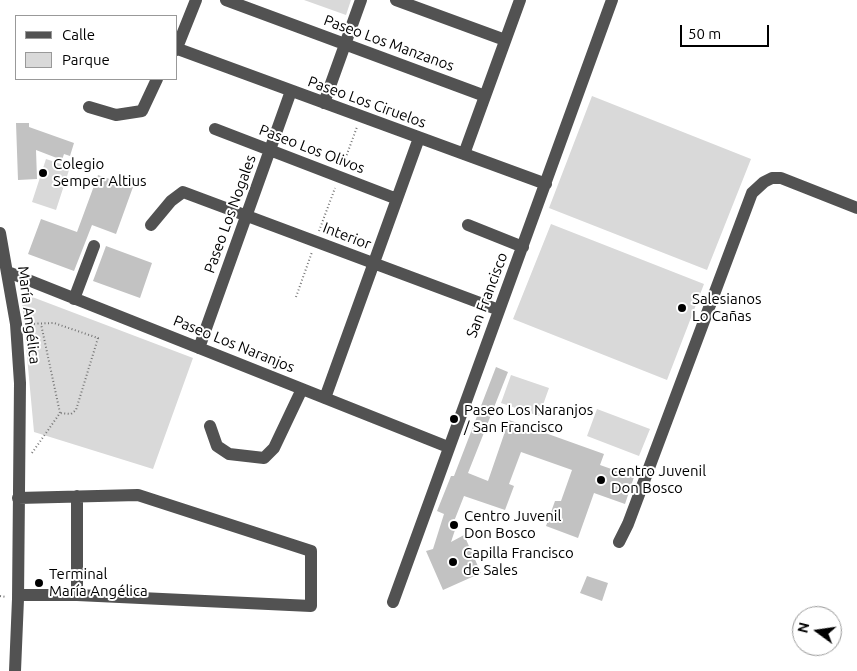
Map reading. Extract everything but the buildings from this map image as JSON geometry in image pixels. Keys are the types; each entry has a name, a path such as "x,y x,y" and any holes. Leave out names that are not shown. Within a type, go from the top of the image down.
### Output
{"street":[{"path":"178,47 196,0"},
{"name":"Paseo Los Manzanos","path":"226,0 485,96"},
{"path":"324,103 361,0"},
{"path":"396,0 505,40"},
{"path":"464,154 520,0"},
{"name":"San Francisco","path":"393,602 612,0"},
{"name":"Paseo Los Ciruelos","path":"178,50 546,184"},
{"path":"90,107 116,115 142,112 157,80"},
{"name":"Paseo Los Nogales","path":"199,348 291,91"},
{"name":"Paseo Los Olivos","path":"215,129 397,199"},
{"path":"325,398 419,138"},
{"path":"619,542 628,524 752,193 764,182 772,178 781,178 857,208"},
{"name":"Interior","path":"151,225 171,201 183,192 499,310"},
{"path":"468,225 523,247"},
{"name":"María Angélica","path":"0,233 16,324 20,383 18,595 15,671"},
{"path":"74,299 94,246"},
{"name":"Paseo Los Naranjos","path":"8,272 448,447"},
{"path":"210,426 217,446 230,454 264,458 274,448 302,389"},
{"path":"18,498 138,494 311,551 311,606 78,595 18,595"},
{"path":"77,496 78,595"}],"path":[{"path":"296,297 360,116"},
{"path":"16,324 54,322 98,338 76,410 70,414 60,413"},
{"path":"18,474 60,413 41,323"}],"green space":[{"path":"304,0 351,0 346,15"},
{"path":"592,96 751,159 707,270 549,208"},
{"path":"46,159 70,167 56,210 32,202"},
{"path":"551,224 704,284 667,380 513,319"},
{"path":"27,295 193,358 153,469 34,432 22,302"},
{"path":"511,375 549,388 539,416 501,403"},
{"path":"597,409 650,429 639,456 587,436"}],"place":[{"name":"Colegio Semper Altius","path":"43,173"},
{"name":"Salesianos Lo Cañas","path":"682,308"},
{"name":"Paseo Los Naranjos / San Francisco","path":"454,419"},
{"name":"centro Juvenil Don Bosco","path":"601,480"},
{"name":"Centro Juvenil Don Bosco","path":"454,525"},
{"name":"Capilla Francisco de Sales","path":"453,562"},
{"name":"Terminal María Angélica","path":"39,583"}]}
